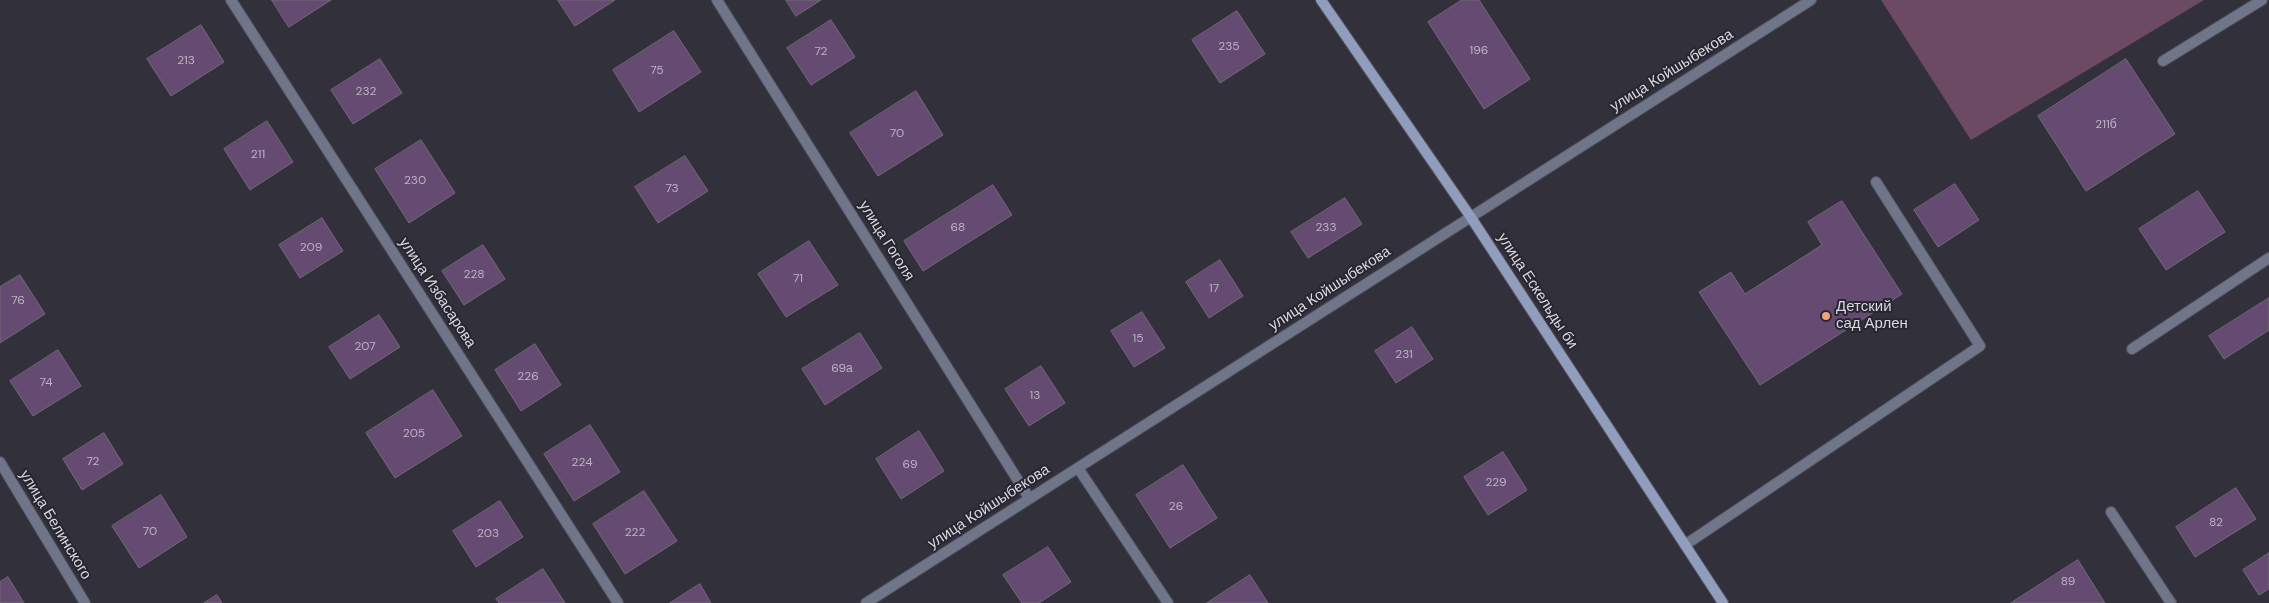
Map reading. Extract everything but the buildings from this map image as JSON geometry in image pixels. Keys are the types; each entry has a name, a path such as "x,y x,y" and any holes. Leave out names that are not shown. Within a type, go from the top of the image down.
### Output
{"street":[{"name":"улица Избасарова","path":"231,0 618,603"},
{"name":"улица Гоголя","path":"716,0 1030,498"},
{"name":"улица Ескельды би","path":"1320,0 1470,216 1723,603"},
{"name":"улица Койшыбекова","path":"866,603 1811,0"},
{"path":"2163,61 2262,0"},
{"path":"1685,545 1980,346 1876,182"},
{"path":"2132,349 2269,258"},
{"name":"улица Белинского","path":"0,462 85,603"},
{"path":"1078,468 1168,603"},
{"path":"2111,512 2171,603"}],"shaded area":[{"path":"1881,0 2204,0 1971,140"}],"place":[{"name":"Детский сад Арлен","path":"1826,316"}]}
